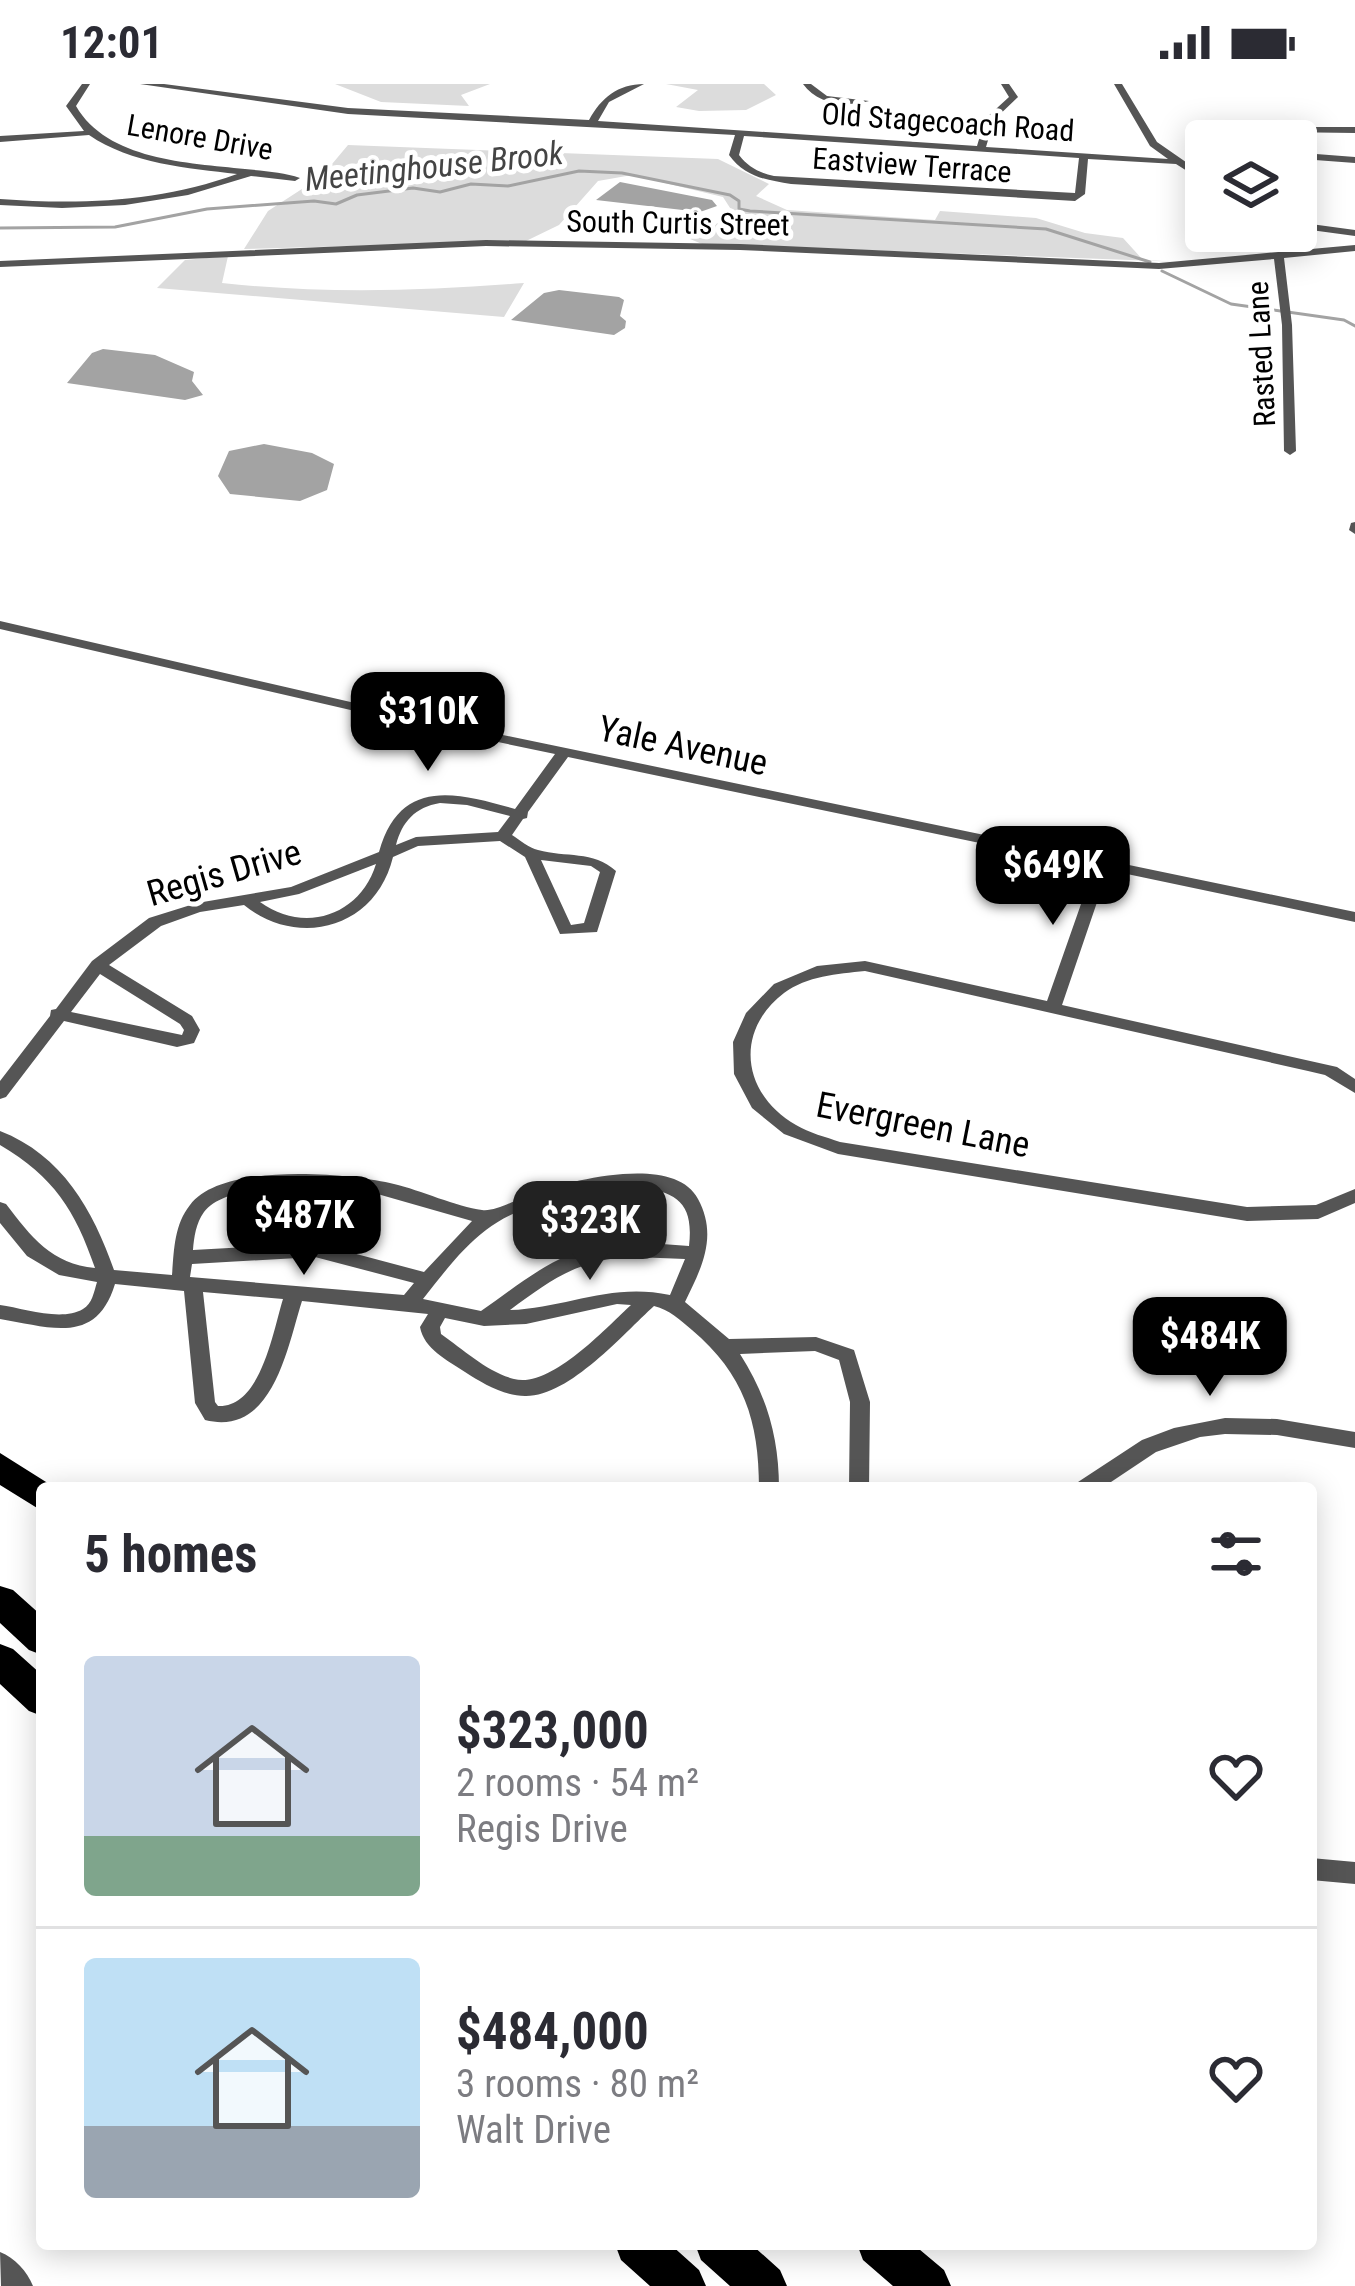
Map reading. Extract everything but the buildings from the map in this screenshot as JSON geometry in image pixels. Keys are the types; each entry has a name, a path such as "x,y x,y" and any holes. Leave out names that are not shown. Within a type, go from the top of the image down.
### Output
{"highway":[{"path":"3,1472 36,1493"},
{"path":"0,1601 36,1634"},
{"path":"0,1660 36,1693"},
{"path":"643,2250 682,2286"},
{"path":"724,2250 764,2286"},
{"path":"886,2250 928,2286"}],"street":[{"name":"Lenore Drive","path":"86,84 71,106 74,121 86,134 137,154 295,178"},
{"name":"Old Stagecoach Road","path":"144,84 348,111 1174,162"},
{"path":"592,123 605,100 640,84"},
{"path":"807,84 813,94 865,101"},
{"path":"981,149 990,119 1014,98 1005,84"},
{"path":"1118,84 1153,144 1185,168"},
{"path":"1317,132 1355,130"},
{"name":"Eastview Terrace","path":"741,132 734,146 739,164 751,172 791,181 1073,199 1080,194 1084,156"},
{"path":"0,139 86,134"},
{"path":"1317,156 1355,160"},
{"path":"0,202 118,202 201,189 251,172"},
{"path":"1317,228 1355,233"},
{"name":"South Curtis Street","path":"0,263 486,243 784,248 1138,266 1355,248"},
{"name":"Rasted Lane","path":"1280,256 1290,451"},
{"name":"Yale Avenue","path":"0,625 564,752 1355,916"},
{"path":"531,854 566,930 591,928 608,871 595,862 531,854 502,836 564,752"},
{"path":"249,901 273,921 301,925 335,919 364,904 385,874 397,823 409,809 445,797 522,814"},
{"name":"Regis Drive","path":"0,1093 98,965 155,922 197,908 294,892 416,842 502,836"},
{"path":"1053,1007 1102,865"},
{"path":"57,1014 177,1041 188,1039 192,1030 186,1020 98,965"},
{"name":"Evergreen Lane","path":"1355,1087 1307,1065 884,969 823,968 788,979 763,1002 745,1036 740,1075 748,1094 777,1123 796,1135 838,1148 1247,1214 1318,1212 1355,1196"},
{"path":"0,1137 43,1164 75,1195 108,1278 96,1310 87,1316 70,1320 0,1312"},
{"path":"294,1294 257,1399 242,1414 225,1418 212,1414 205,1403 185,1257 185,1235 195,1210 207,1199 272,1180 332,1178 375,1183 487,1219"},
{"path":"409,1303 487,1219 556,1192 593,1184 657,1182 691,1197 698,1216 698,1253 675,1304"},
{"path":"0,1209 33,1253 52,1268 108,1278 409,1303 484,1318 526,1317 617,1297 675,1304 725,1347 749,1379 761,1416 768,1482"},
{"path":"185,1257 315,1250 428,1280"},
{"path":"484,1318 569,1261 610,1250 698,1253"},
{"path":"439,1312 430,1327 432,1338 498,1381 524,1390 543,1386 568,1370 650,1298"},
{"path":"725,1347 816,1344 847,1355 860,1402 859,1482"},
{"path":"1094,1482 1143,1448 1196,1430 1252,1425 1355,1440"},
{"path":"1317,1870 1355,1873"},
{"path":"0,2265 19,2286"}],"shaded area":[{"path":"335,84 490,84 461,95 469,106 381,102"},
{"path":"666,84 764,84 776,95 746,110 699,111 676,107 698,90"},
{"path":"348,145 718,159 769,184 756,196 787,210 935,220 940,211 1036,218 1085,233 1123,238 1143,260 1183,262 702,244 683,236 715,225 732,211 723,197 632,175 598,181 559,225 526,241 244,249 268,211 322,176"},
{"path":"620,182 712,200 717,206 700,212 596,200"},
{"path":"228,256 222,283 373,290 524,283 504,317 157,288 185,260"},
{"path":"559,290 619,297 624,300 620,316 626,321 625,328 614,335 511,320 544,293"},
{"path":"103,349 155,355 194,372 192,381 203,395 185,400 67,383 92,353"},
{"path":"264,444 312,453 334,464 327,490 300,501 230,494 218,476 229,451"}],"waterway":[{"name":"Meetinghouse Brook","path":"0,228 115,227 207,209 314,201 336,204 357,195 413,188 440,192 471,184 508,186 579,171 622,173 730,195 739,201 739,209 750,211 1046,229 1150,262"},
{"name":"Meetinghouse Brook","path":"1162,271 1231,304 1344,320 1355,326"}]}
